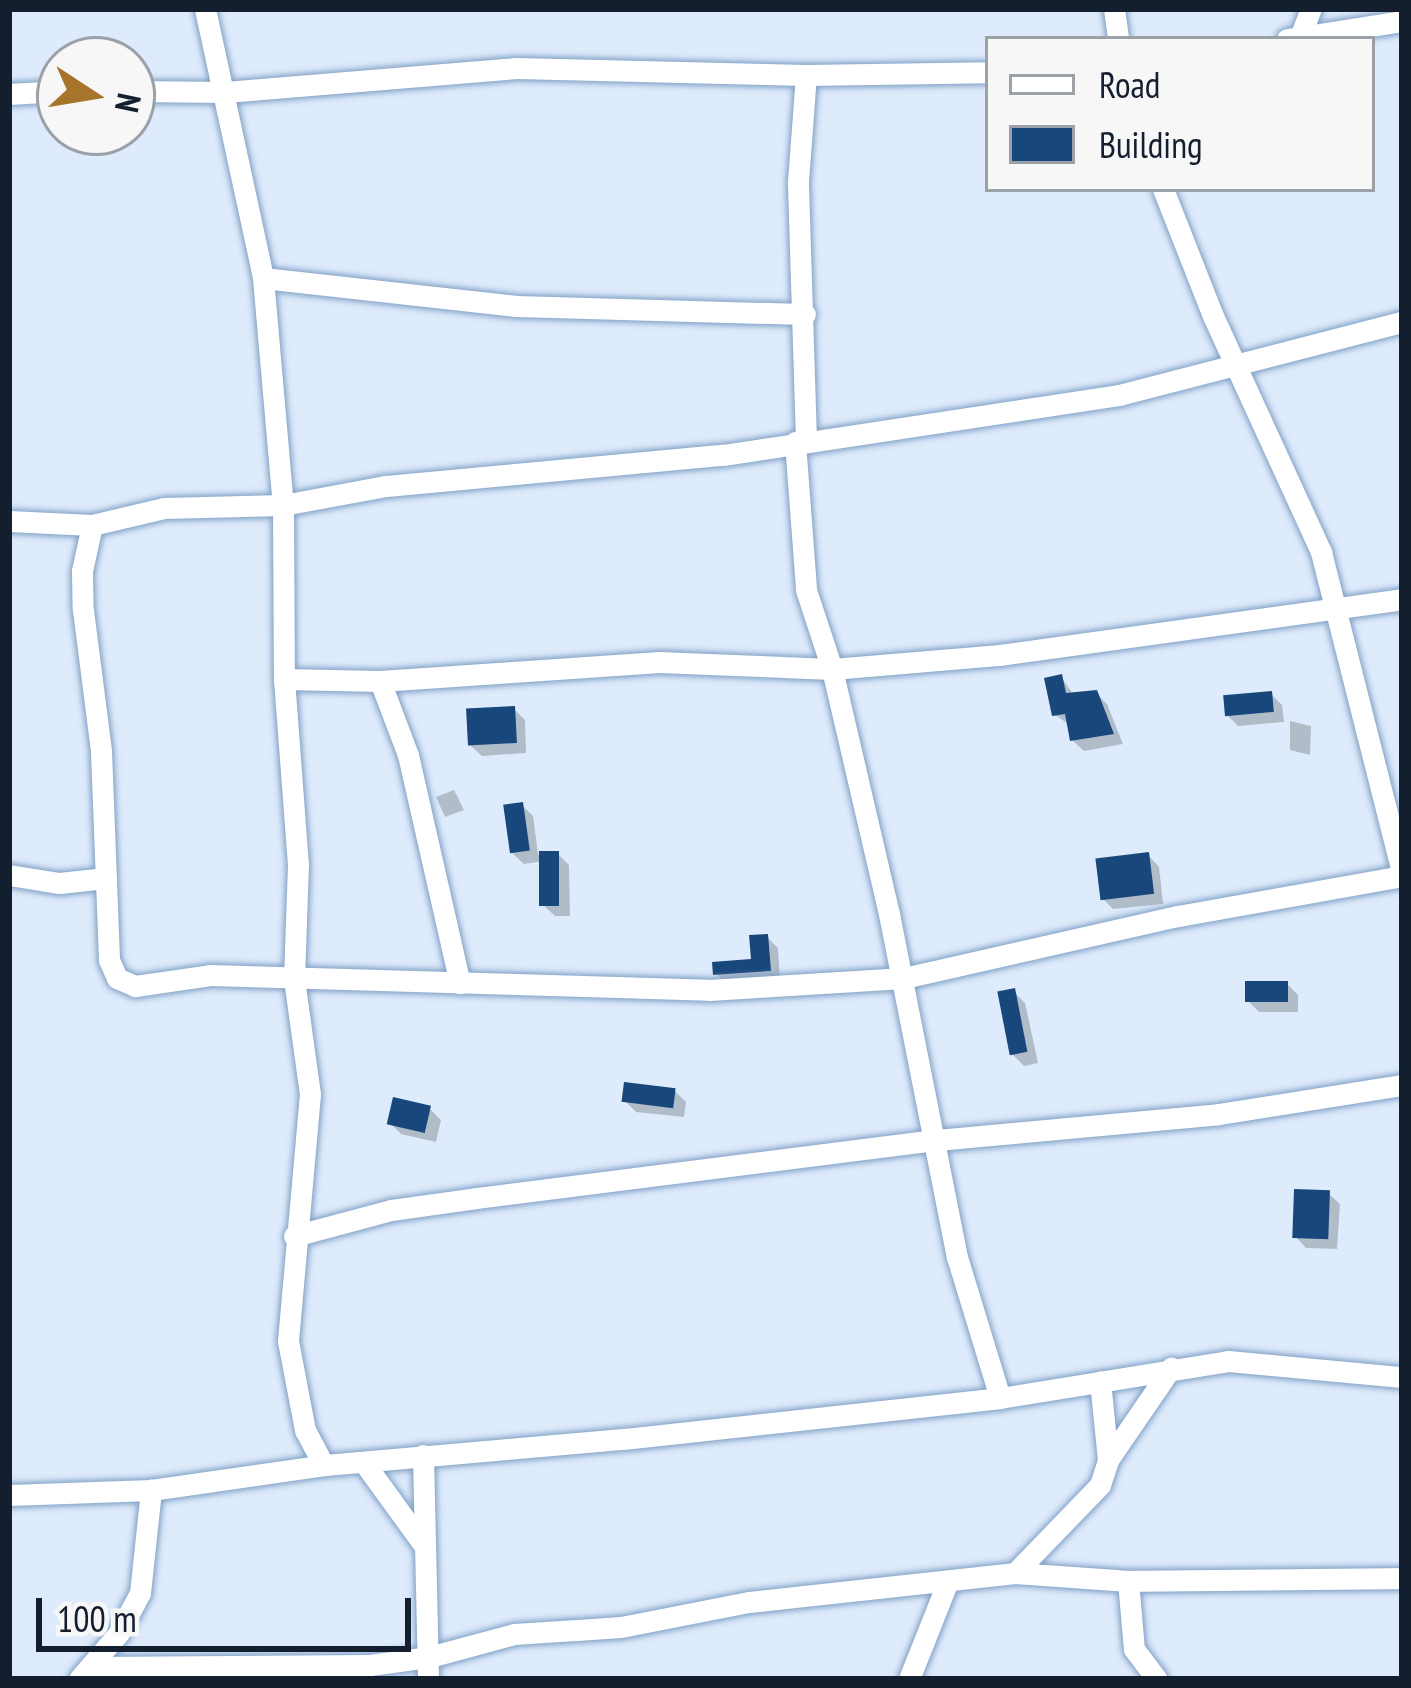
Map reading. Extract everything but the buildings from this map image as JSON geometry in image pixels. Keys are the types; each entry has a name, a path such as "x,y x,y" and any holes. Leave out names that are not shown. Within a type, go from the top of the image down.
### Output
{"street":[{"path":"205,9 263,278 283,505 284,680 298,864 294,979 310,1094 294,1236 290,1374 305,1430 324,1465"},
{"path":"1294,36 1311,9"},
{"path":"1306,36 1402,21"},
{"path":"156,91 225,92 516,68 806,75 985,72"},
{"path":"806,75 798,181 805,314 801,441 806,590 832,669 904,978 958,1257 1000,1397"},
{"path":"92,525 82,571 83,610 101,751 109,960 117,978 135,986 211,975 709,989 904,978 1178,916 1402,873 1392,776 1332,606 1321,552 1213,316 1164,192"},
{"path":"263,278 497,305 805,314"},
{"path":"9,521 92,525 164,508 283,505 386,486 723,455 1119,395 1402,322"},
{"path":"284,680 380,681 659,662 832,669 1000,655 1402,599"},
{"path":"380,681 408,754 460,983"},
{"path":"9,874 59,883 106,878"},
{"path":"294,1236 391,1210 936,1140 1219,1114 1402,1084"},
{"path":"9,1495 151,1490 324,1465 624,1439 1000,1397 1228,1361 1402,1377"},
{"path":"1015,1573 1093,1496 1108,1460 1171,1368"},
{"path":"1100,1381 1108,1460"},
{"path":"424,1455 429,1668"},
{"path":"365,1464 423,1545"},
{"path":"86,1673 140,1593 151,1490"},
{"path":"86,1673 429,1668 514,1634 620,1627 748,1602 1015,1573 1128,1581 1402,1578"},
{"path":"910,1679 948,1581"},
{"path":"1128,1581 1134,1649 1157,1679"}]}
